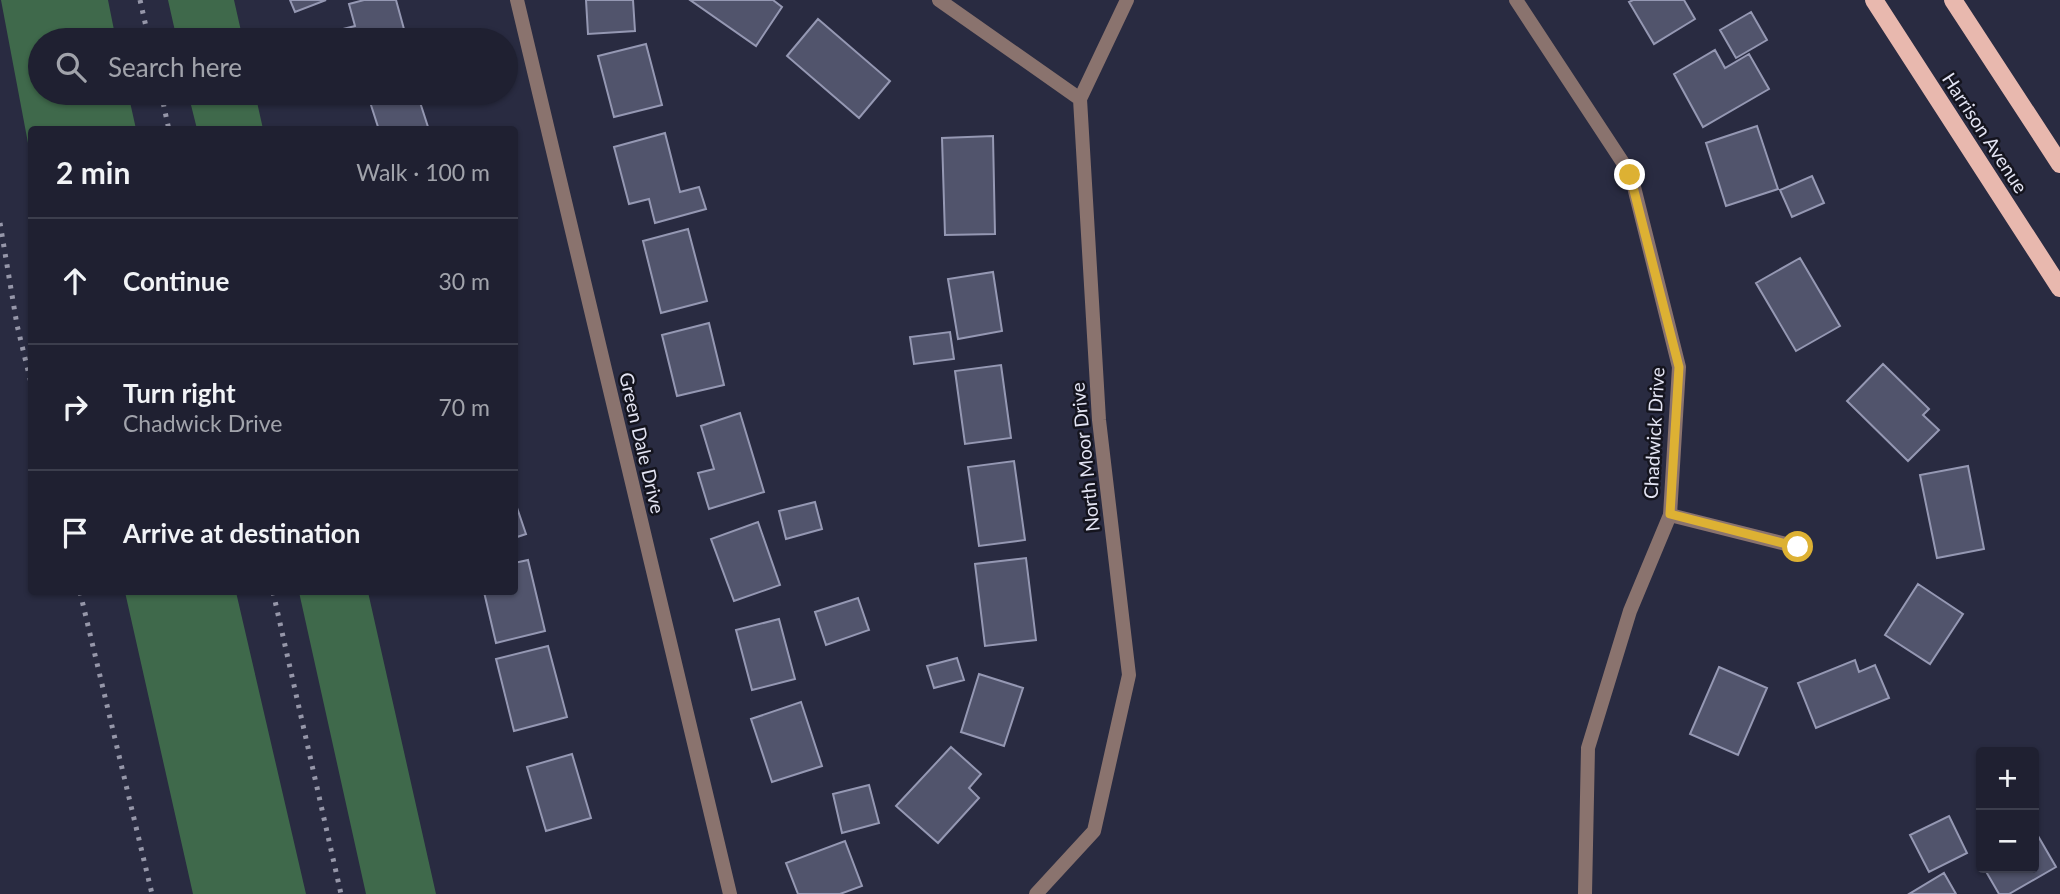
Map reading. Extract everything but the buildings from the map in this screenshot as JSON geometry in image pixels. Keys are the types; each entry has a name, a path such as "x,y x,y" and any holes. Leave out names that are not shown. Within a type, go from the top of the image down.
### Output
{"main road":[{"name":"Harrison Avenue","path":"1874,0 2060,288"},
{"path":"1953,0 2060,164"}],"street":[{"name":"Green Dale Drive","path":"517,0 730,894"},
{"path":"939,0 1080,99"},
{"name":"North Moor Drive","path":"1036,894 1094,831 1129,676 1099,420 1080,99 1127,0"},
{"name":"Chadwick Drive","path":"1516,0 1630,175 1679,367 1670,514 1630,611 1588,748 1585,894"},
{"path":"1670,514 1798,547"}],"green space":[{"path":"1,0 108,0 114,28 28,28 28,105 131,105 135,126 28,126 28,143"},
{"path":"168,0 234,0 240,28 174,28"},
{"path":"191,105 258,105 262,126 196,126"},
{"path":"126,595 237,595 306,894 193,894"},
{"path":"300,595 369,595 436,894 366,894"}],"railway":[{"path":"140,0 146,28"},
{"path":"164,105 168,126"},
{"path":"0,223 17,325 28,370"},
{"path":"81,595 152,894"},
{"path":"274,595 341,894"}],"route":[{"path":"1630,175 1679,367 1670,514 1798,547"}]}
